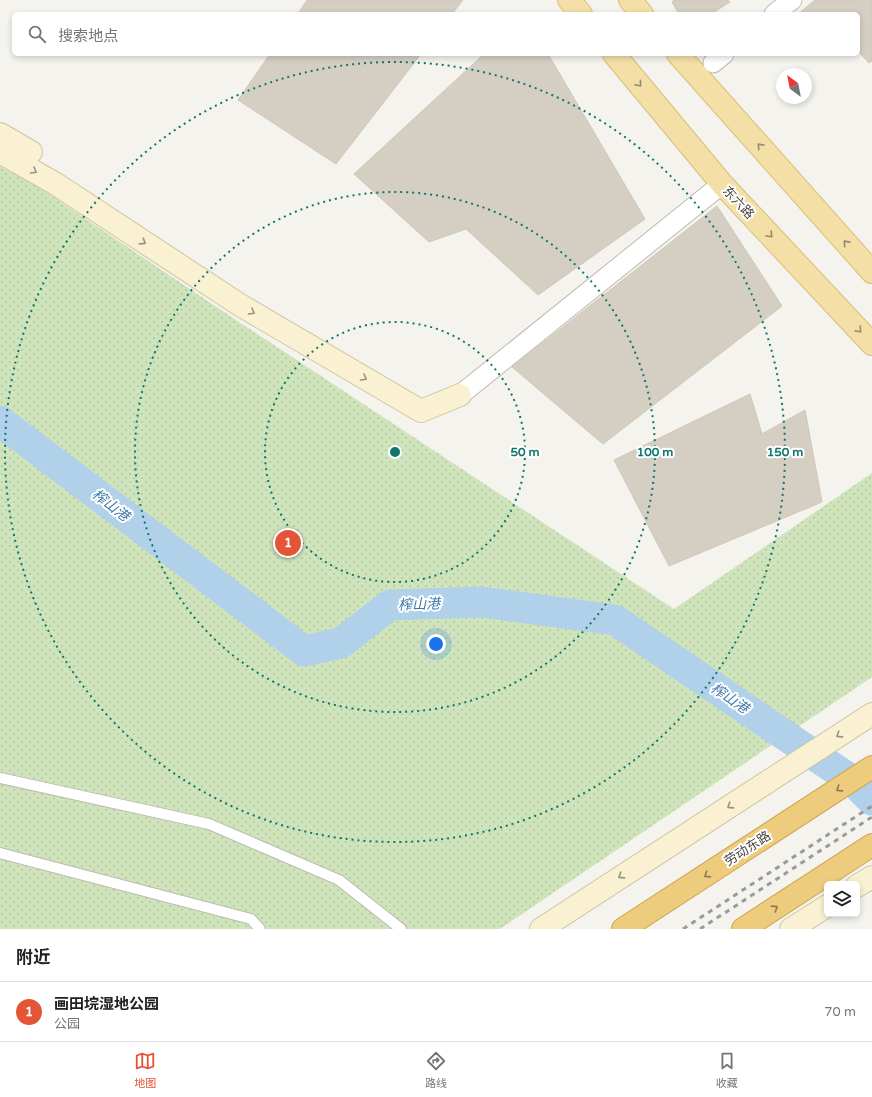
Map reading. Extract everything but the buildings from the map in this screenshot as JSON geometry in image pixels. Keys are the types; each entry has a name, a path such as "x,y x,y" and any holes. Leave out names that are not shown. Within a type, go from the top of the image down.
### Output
{"highway":[{"name":"劳动东路","path":"623,929 872,768"},
{"path":"743,929 872,845"}],"main road":[{"path":"569,0 579,12"},
{"path":"630,0 640,12"},
{"name":"东六路","path":"616,56 722,184 872,344"},
{"path":"680,56 872,272"},
{"path":"0,134 64,171 249,293 421,395 460,395"},
{"path":"0,152 56,184 240,305 421,411 460,395"},
{"path":"541,929 872,714"},
{"path":"860,884 872,877"},
{"path":"791,929 824,908"}],"street":[{"path":"777,12 792,0"},
{"path":"460,395 722,184"}],"lane":[{"path":"0,778 209,824 339,880 401,929"},
{"path":"0,853 251,919 260,929"}],"green space":[{"path":"0,165 46,192 230,316 674,609 872,473 872,677 500,929 0,929"}],"waterway":[{"name":"榨山港","path":"0,421 304,651 341,643 390,605 482,602 615,620 854,782 872,800"}],"railway":[{"path":"683,929 872,806"},
{"path":"700,929 872,817"}],"place":[{"name":"画田垸湿地公园","path":"288,543"}]}
